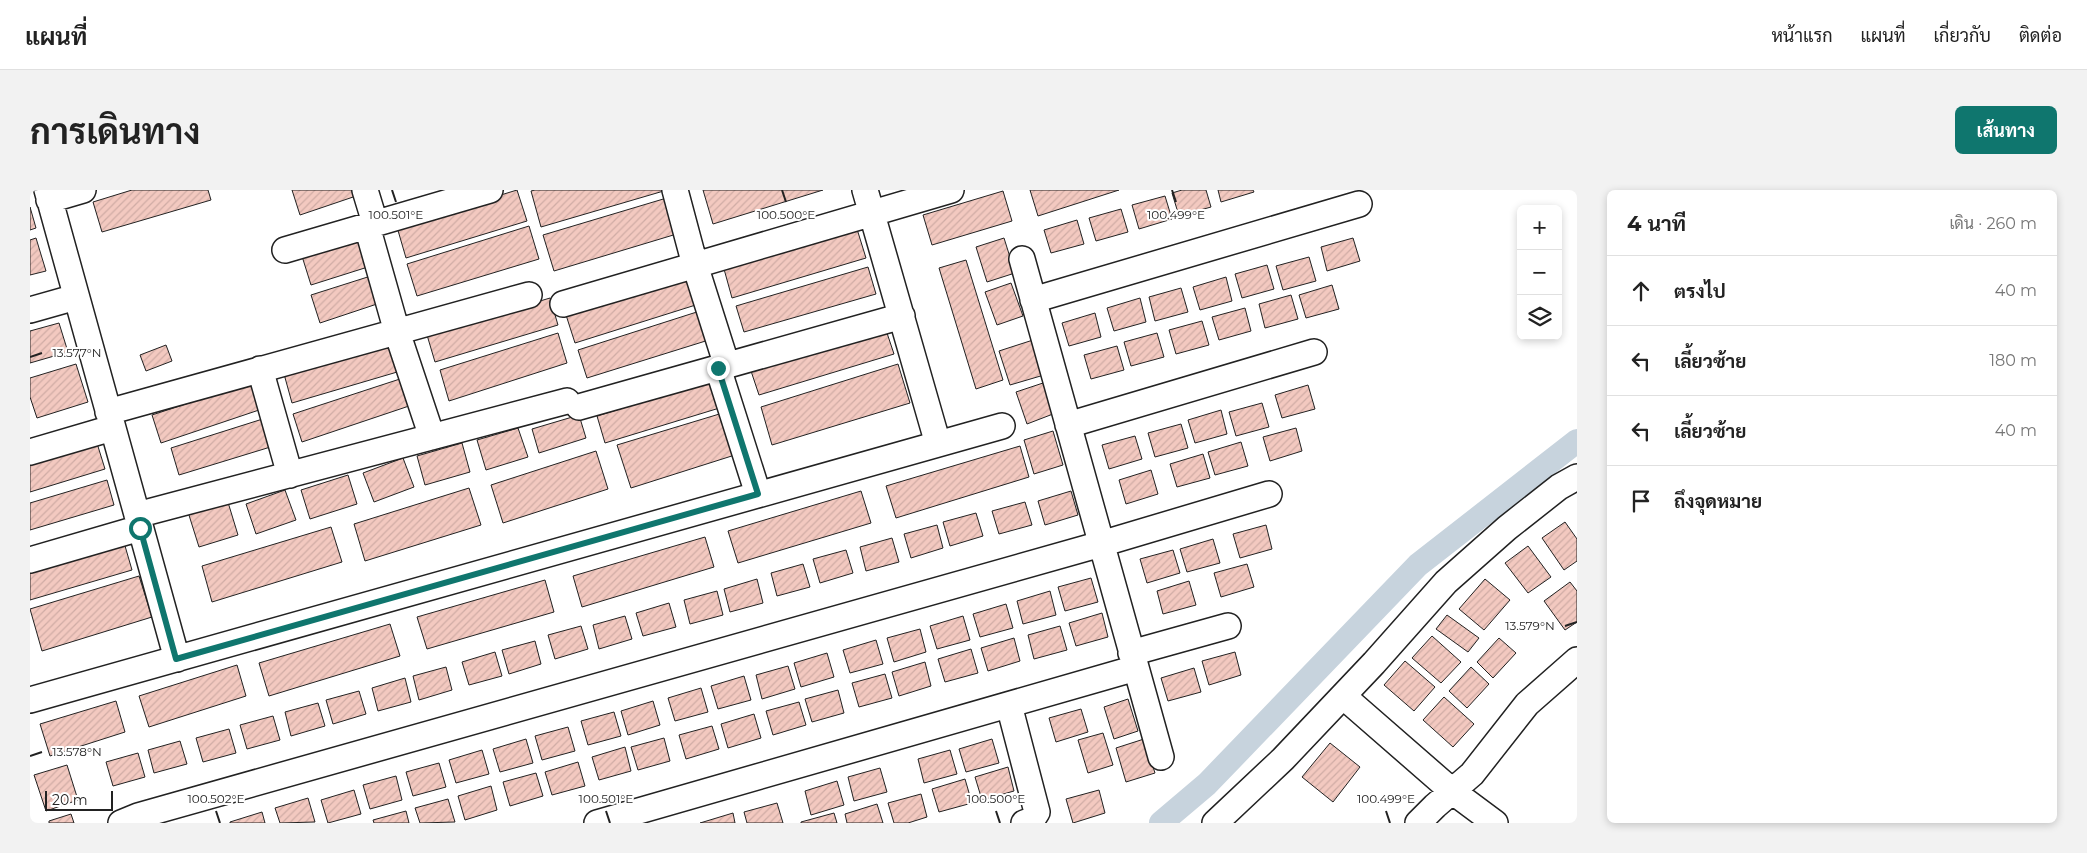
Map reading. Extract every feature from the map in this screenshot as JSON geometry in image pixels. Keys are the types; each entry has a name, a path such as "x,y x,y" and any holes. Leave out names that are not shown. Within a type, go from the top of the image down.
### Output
{"street":[{"path":"84,190 48,195 176,659"},
{"path":"365,190 371,224 397,332 432,437"},
{"path":"285,250 490,190"},
{"path":"675,190 758,494"},
{"path":"563,304 695,265 868,202 951,190"},
{"path":"868,202 938,444"},
{"path":"1033,300 1360,204"},
{"path":"1022,259 1160,757"},
{"path":"30,452 110,420 260,370 529,295"},
{"path":"30,310 76,297"},
{"path":"30,560 138,522 290,475 432,437 722,367 902,316"},
{"path":"1068,425 1314,352"},
{"path":"260,370 290,475"},
{"path":"30,700 1002,426"},
{"path":"1214,823 1284,759 1446,582 1507,528 1559,487 1577,477"},
{"path":"121,823 148,813 1101,544 1269,494"},
{"path":"597,823 1009,705 1228,626"},
{"path":"1418,823 1472,774 1527,704 1577,660"},
{"path":"1343,696 1452,791 1495,823"},
{"path":"1009,705 1037,812 1032,820 1024,823"}],"building":[{"path":"132,190 208,190 211,200 102,232 93,202"},
{"path":"292,190 361,190 362,194 300,215"},
{"path":"517,190 527,221 406,258 397,227"},
{"path":"667,190 541,227 531,191"},
{"path":"703,190 823,190 713,224"},
{"path":"1030,190 1119,190 1038,216"},
{"path":"1182,190 1206,190 1211,207 1179,216 1172,193"},
{"path":"1218,190 1253,190 1254,192 1221,202"},
{"path":"1003,191 1012,221 932,245 923,215"},
{"path":"1165,196 1172,219 1139,229 1132,205"},
{"path":"670,197 680,233 554,271 543,235"},
{"path":"30,207 36,228 30,230"},
{"path":"1121,209 1128,232 1096,241 1089,218"},
{"path":"1077,220 1084,244 1051,253 1044,230"},
{"path":"529,226 539,259 417,296 407,264"},
{"path":"857,229 866,258 732,298 724,269"},
{"path":"361,234 371,266 311,285 301,253"},
{"path":"36,238 46,271 30,275 30,240"},
{"path":"1004,238 1015,273 987,282 976,247"},
{"path":"1353,238 1360,261 1327,271 1321,247"},
{"path":"1309,257 1316,281 1283,290 1276,266"},
{"path":"966,260 1003,380 976,389 939,268"},
{"path":"1267,265 1274,289 1242,298 1235,274"},
{"path":"868,267 876,294 744,332 736,306"},
{"path":"692,274 702,303 575,343 566,315"},
{"path":"374,275 383,302 320,323 311,295"},
{"path":"1226,277 1232,301 1200,310 1193,287"},
{"path":"1011,283 1023,316 997,325 985,292"},
{"path":"1332,285 1339,309 1306,318 1299,295"},
{"path":"1181,288 1188,312 1155,321 1149,297"},
{"path":"1291,295 1298,319 1265,328 1259,304"},
{"path":"550,298 558,325 435,362 427,335"},
{"path":"1140,298 1146,322 1114,331 1107,308"},
{"path":"1245,308 1251,331 1219,340 1212,317"},
{"path":"703,310 712,339 587,378 578,350"},
{"path":"1095,313 1101,337 1069,346 1062,323"},
{"path":"1202,321 1209,345 1176,354 1169,330"},
{"path":"59,323 68,352 30,363 30,331"},
{"path":"886,330 894,354 759,395 751,371"},
{"path":"558,333 567,363 449,401 440,370"},
{"path":"1157,333 1164,357 1131,366 1124,342"},
{"path":"1033,340 1044,375 1010,385 999,351"},
{"path":"395,341 404,370 292,403 284,374"},
{"path":"166,345 172,361 146,371 140,355"},
{"path":"1117,346 1124,370 1091,379 1084,355"},
{"path":"76,364 88,402 37,418 30,397 30,378"},
{"path":"898,364 910,403 772,445 761,407"},
{"path":"406,377 415,404 302,442 293,414"},
{"path":"718,379 726,406 605,443 597,416"},
{"path":"256,381 265,408 161,443 152,415"},
{"path":"1043,383 1053,414 1027,424 1016,392"},
{"path":"1308,385 1315,409 1282,418 1275,395"},
{"path":"1262,403 1269,427 1236,436 1229,412"},
{"path":"1221,410 1227,434 1195,443 1188,420"},
{"path":"726,412 738,454 631,488 617,445"},
{"path":"579,415 586,438 539,453 532,429"},
{"path":"269,417 277,445 179,475 171,448"},
{"path":"1181,424 1188,448 1155,457 1148,433"},
{"path":"518,428 528,457 486,470 477,440"},
{"path":"1296,428 1302,451 1270,461 1263,437"},
{"path":"1053,431 1063,465 1034,474 1024,440"},
{"path":"1135,436 1142,459 1109,469 1102,445"},
{"path":"96,440 105,469 30,492 30,460"},
{"path":"1241,442 1248,466 1215,475 1208,452"},
{"path":"462,443 470,472 425,485 417,456"},
{"path":"1020,446 1029,477 896,518 886,486"},
{"path":"596,451 608,489 503,523 491,485"},
{"path":"1203,454 1210,478 1177,487 1170,464"},
{"path":"403,458 414,487 374,502 363,473"},
{"path":"1151,470 1158,494 1126,504 1119,480"},
{"path":"348,475 357,504 310,519 301,490"},
{"path":"107,480 114,505 30,530 30,503"},
{"path":"469,488 481,525 365,561 354,524"},
{"path":"285,490 296,520 256,534 246,504"},
{"path":"861,491 871,523 738,563 728,531"},
{"path":"1071,491 1078,515 1045,525 1038,501"},
{"path":"227,499 238,535 199,547 188,512"},
{"path":"1025,502 1032,525 999,534 992,511"},
{"path":"976,513 983,536 950,546 943,522"},
{"path":"1565,522 1577,539 1577,561 1564,570 1542,538"},
{"path":"937,525 943,548 911,558 904,534"},
{"path":"1266,525 1272,549 1240,558 1233,534"},
{"path":"331,527 342,562 212,602 202,566"},
{"path":"705,537 714,567 582,607 573,576"},
{"path":"892,538 899,562 866,571 860,547"},
{"path":"123,539 132,570 30,600 30,567"},
{"path":"1213,539 1220,563 1187,572 1180,549"},
{"path":"1528,546 1551,577 1528,593 1505,563"},
{"path":"846,550 853,573 820,583 813,559"},
{"path":"1173,550 1180,573 1147,583 1140,559"},
{"path":"803,564 810,587 777,596 771,573"},
{"path":"1247,564 1254,587 1221,597 1214,573"},
{"path":"139,576 152,617 42,651 30,609"},
{"path":"1091,578 1098,602 1065,611 1058,587"},
{"path":"757,579 763,603 730,612 724,589"},
{"path":"1485,579 1510,600 1484,630 1459,609"},
{"path":"545,580 554,612 427,649 417,617"},
{"path":"1189,581 1196,605 1163,614 1157,591"},
{"path":"1570,582 1577,591 1577,622 1565,630 1544,601"},
{"path":"717,591 723,615 690,624 684,600"},
{"path":"1050,591 1056,615 1023,624 1017,601"},
{"path":"669,603 676,627 643,636 636,613"},
{"path":"1006,604 1013,628 980,637 973,614"},
{"path":"1102,613 1108,637 1076,646 1069,623"},
{"path":"1447,615 1479,638 1468,652 1436,629"},
{"path":"625,616 632,639 599,649 593,625"},
{"path":"963,616 970,640 937,649 930,626"},
{"path":"390,624 400,656 269,696 259,663"},
{"path":"581,626 588,649 555,659 548,635"},
{"path":"1060,626 1067,650 1034,659 1028,635"},
{"path":"920,629 926,652 894,662 887,638"},
{"path":"1432,636 1461,662 1441,683 1412,658"},
{"path":"1014,638 1020,661 988,671 981,648"},
{"path":"1499,638 1516,653 1493,678 1477,662"},
{"path":"876,640 883,664 850,673 843,650"},
{"path":"535,641 541,664 509,674 502,650"},
{"path":"971,649 978,673 945,682 938,659"},
{"path":"495,652 502,676 469,685 462,662"},
{"path":"1235,652 1241,675 1209,685 1202,661"},
{"path":"827,653 834,677 801,687 794,663"},
{"path":"1405,661 1435,687 1414,711 1384,685"},
{"path":"925,662 931,686 899,696 892,672"},
{"path":"237,665 246,696 149,727 139,696"},
{"path":"788,666 795,689 762,699 756,675"},
{"path":"446,667 452,690 419,700 413,676"},
{"path":"1471,667 1489,684 1467,708 1449,691"},
{"path":"1194,668 1201,692 1168,701 1161,678"},
{"path":"885,674 892,698 859,707 852,683"},
{"path":"744,676 751,700 718,709 711,686"},
{"path":"405,678 411,702 378,711 372,688"},
{"path":"701,688 708,712 675,721 668,698"},
{"path":"838,690 844,713 812,722 805,699"},
{"path":"359,691 366,714 333,724 326,700"},
{"path":"1444,697 1474,724 1453,747 1423,720"},
{"path":"1128,699 1138,731 1114,739 1104,707"},
{"path":"116,701 125,732 50,756 40,724"},
{"path":"653,701 660,725 628,735 621,711"},
{"path":"799,702 806,725 773,735 766,711"},
{"path":"318,703 325,726 291,736 285,712"},
{"path":"1081,709 1088,732 1056,742 1049,718"},
{"path":"614,712 621,736 588,745 581,721"},
{"path":"754,714 761,738 728,748 721,724"},
{"path":"273,716 280,740 247,749 240,725"},
{"path":"712,726 719,749 686,759 679,735"},
{"path":"568,727 575,751 542,760 535,736"},
{"path":"229,729 236,753 203,762 196,738"},
{"path":"1103,733 1113,765 1088,773 1078,740"},
{"path":"664,738 670,761 638,770 631,747"},
{"path":"526,739 533,763 500,772 493,749"},
{"path":"992,739 999,763 966,772 959,749"},
{"path":"1144,739 1155,773 1126,782 1116,748"},
{"path":"180,741 187,764 154,773 148,750"},
{"path":"1330,743 1360,767 1333,802 1302,777"},
{"path":"625,747 631,771 599,780 592,757"},
{"path":"482,750 489,774 456,783 449,760"},
{"path":"950,750 957,774 924,783 918,759"},
{"path":"138,753 145,777 113,786 106,762"},
{"path":"578,762 585,786 552,795 545,772"},
{"path":"439,763 446,787 413,796 406,772"},
{"path":"67,765 78,800 46,811 34,775"},
{"path":"1008,767 1014,791 982,800 975,777"},
{"path":"880,768 887,792 854,801 848,777"},
{"path":"536,773 543,796 510,806 503,782"},
{"path":"396,776 402,800 370,809 363,785"},
{"path":"965,779 972,803 939,812 932,789"},
{"path":"837,781 844,805 811,815 805,791"},
{"path":"491,786 497,810 465,820 458,796"},
{"path":"354,790 361,814 328,823 321,800"},
{"path":"1099,790 1105,813 1073,823 1066,799"},
{"path":"921,794 927,817 908,823 894,823 888,803"},
{"path":"308,798 315,822 280,823 275,808"},
{"path":"448,799 455,822 420,823 415,808"},
{"path":"777,803 783,823 747,823 744,812"},
{"path":"877,804 883,823 847,823 845,814"},
{"path":"406,811 409,823 374,823 373,820"},
{"path":"262,812 265,823 230,823 230,822"},
{"path":"733,813 735,823 700,823"},
{"path":"834,813 837,823 801,823 801,822"},
{"path":"71,814 74,823 49,823 49,821"}],"waterway":[{"path":"1161,823 1207,784 1418,565 1577,441"}],"route":[{"path":"140,528 176,659 758,494 718,368"}]}
